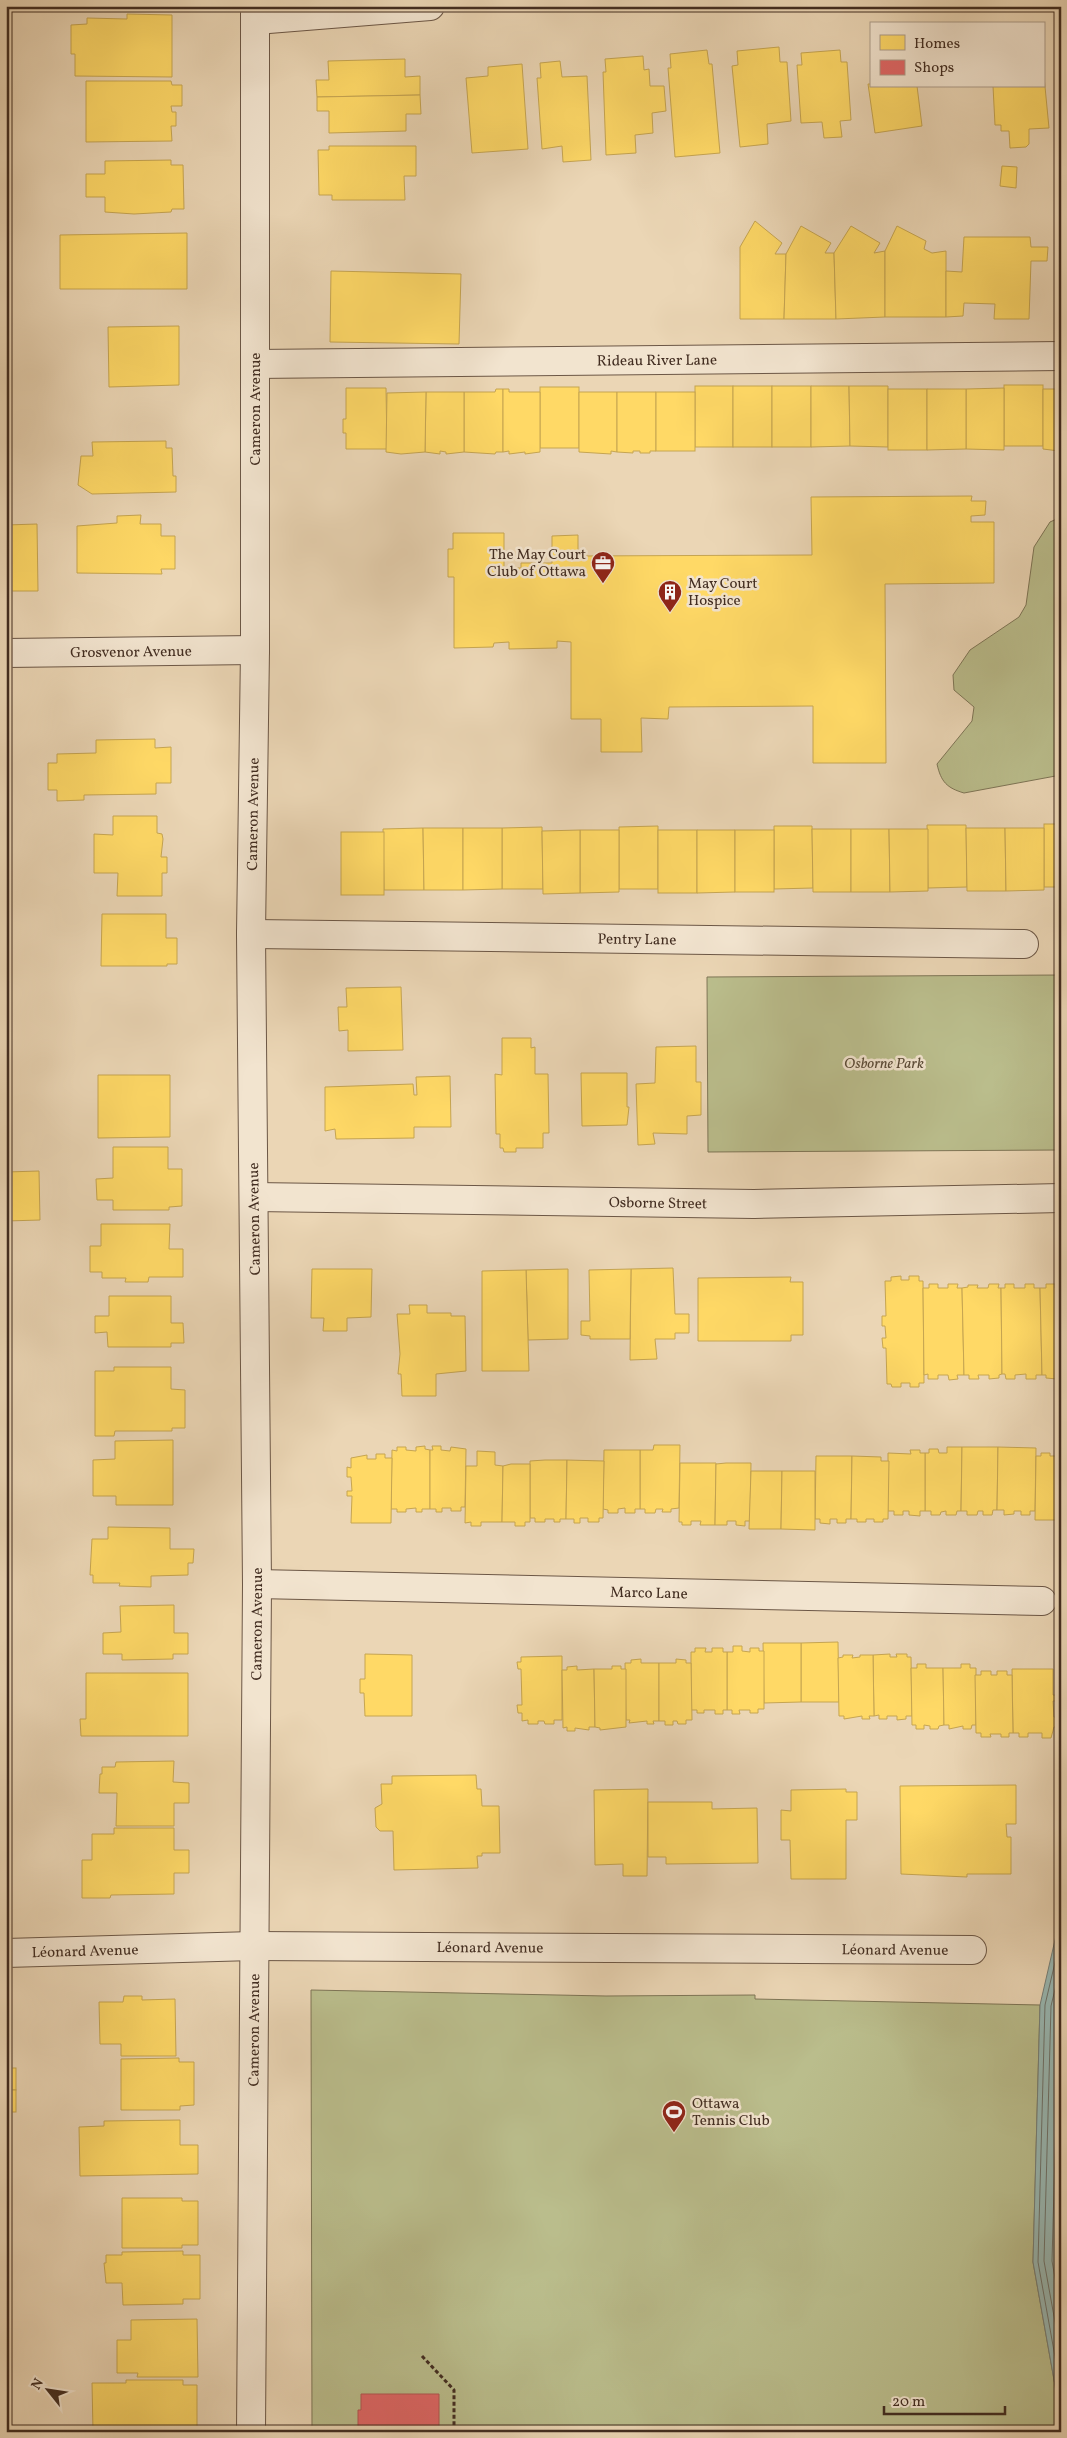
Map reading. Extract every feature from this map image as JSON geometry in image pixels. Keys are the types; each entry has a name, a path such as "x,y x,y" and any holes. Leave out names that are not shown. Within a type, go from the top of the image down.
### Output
{"street":[{"path":"255,13 430,6"},
{"name":"Cameron Avenue","path":"251,2432 257,1584 251,934 255,650 255,13"},
{"name":"Rideau River Lane","path":"255,364 1061,356"},
{"name":"Grosvenor Avenue","path":"6,653 255,650"},
{"name":"Pentry Lane","path":"251,934 1024,944"},
{"name":"Osborne Street","path":"254,1196 754,1204 1061,1198"},
{"name":"Marco Lane","path":"257,1584 1042,1601"},
{"name":"Léonard Avenue","path":"6,1953 253,1946 972,1950"}],"path":[{"path":"422,2356 454,2390 454,2432"}],"green space":[{"path":"1061,517 1061,775 964,793 958,791 943,780 937,764 972,721 974,707 954,690 953,675 970,650 1019,617 1026,605 1034,547 1050,522"},
{"name":"Osborne Park","path":"1061,975 1061,1150 708,1152 707,977"},
{"name":"Ottawa Tennis Club","path":"311,1990 606,1996 755,1995 755,1999 1040,2005 1033,2262 1061,2419 1061,2432 312,2432"}],"water":[{"path":"1061,1914 1061,2419 1033,2262 1040,2005"}],"building: Homes":[{"path":"127,14 172,15 172,77 75,76 75,54 71,54 71,25 87,24 87,18 127,19"},
{"path":"779,47 780,62 787,62 791,121 767,124 768,144 740,147 732,66 738,65 737,51"},
{"path":"707,50 709,64 712,64 720,153 675,157 668,68 671,68 670,54"},
{"path":"840,50 841,62 847,62 851,120 840,121 842,137 824,138 822,122 801,123 797,65 802,65 801,53"},
{"path":"643,56 644,70 649,69 650,86 664,86 666,111 652,113 653,133 635,135 636,153 606,155 603,72 606,72 605,59"},
{"path":"405,59 405,77 420,76 420,95 317,97 316,80 329,80 328,61"},
{"path":"560,61 562,77 587,76 591,160 563,162 562,146 542,149 537,78 541,78 540,63"},
{"path":"522,64 528,149 472,153 466,78 488,76 488,67"},
{"path":"1044,76 1049,128 1029,129 1029,144 1026,147 1010,148 1009,131 1001,131 1001,125 995,125 993,88 1044,88"},
{"path":"86,81 171,81 172,85 182,85 182,106 171,106 172,112 176,112 176,126 171,126 172,141 86,142"},
{"path":"868,84 870,84 870,88 917,88 922,126 875,133"},
{"path":"420,95 421,114 406,114 406,131 329,133 329,111 317,111 317,97"},
{"path":"329,146 416,146 416,176 404,176 405,200 332,200 332,195 319,195 318,150 329,150"},
{"path":"171,160 171,165 183,165 184,209 172,209 171,212 134,214 105,212 105,197 86,197 86,174 105,174 105,161"},
{"path":"1002,166 1017,167 1016,188 1000,186"},
{"path":"755,221 782,243 775,254 786,254 784,319 740,319 740,247"},
{"path":"801,226 831,243 825,253 834,253 836,319 784,319 786,254"},
{"path":"851,226 880,243 874,253 885,251 885,317 836,319 834,253"},
{"path":"897,226 926,241 924,249 932,253 946,251 946,317 885,317 885,251"},
{"path":"187,233 187,289 60,289 60,235"},
{"path":"964,237 1030,237 1031,247 1048,247 1047,261 1031,261 1029,319 994,319 995,304 964,303 963,316 946,317 946,271 962,272"},
{"path":"331,271 461,274 459,344 330,342"},
{"path":"179,326 179,385 109,387 108,327"},
{"path":"1004,385 1043,385 1043,446 1004,446"},
{"path":"695,386 733,386 733,447 695,447"},
{"path":"733,386 772,386 772,447 733,447"},
{"path":"772,386 811,386 811,447 772,447"},
{"path":"811,386 849,386 850,446 811,447"},
{"path":"849,386 888,386 888,447 850,446"},
{"path":"540,387 579,387 579,448 540,448"},
{"path":"346,388 386,388 387,449 346,449 346,433 343,433 343,419 346,419"},
{"path":"1004,388 1004,450 966,449 966,389"},
{"path":"496,389 503,389 503,452 496,452 495,454 464,452 464,392 495,392"},
{"path":"503,389 509,389 509,392 540,392 540,452 509,454 509,451 503,452"},
{"path":"888,389 927,389 927,450 888,450"},
{"path":"927,389 966,389 966,449 927,450"},
{"path":"1043,389 1061,389 1061,450 1059,451 1043,449"},
{"path":"426,392 464,392 464,452 446,454 446,452 440,451 440,454 425,452"},
{"path":"426,392 425,452 401,454 386,452 387,393"},
{"path":"579,392 617,392 617,452 611,451 611,454 579,452"},
{"path":"617,392 656,392 656,451 650,451 650,453 640,453 640,451 633,451 633,453 617,452"},
{"path":"656,392 695,392 695,451 656,451"},
{"path":"166,441 166,448 172,448 173,476 176,476 176,492 92,494 78,485 81,456 93,456 92,442"},
{"name":"May Court Hospice","path":"972,496 971,501 986,501 985,515 971,516 971,522 994,522 994,583 885,584 886,763 813,763 813,706 669,707 668,719 641,718 642,752 601,752 601,719 571,719 571,642 557,641 557,648 509,649 509,642 494,643 493,647 454,648 454,577 448,577 448,549 453,549 453,533 504,533 504,568 521,568 521,563 552,563 552,536 578,535 578,556 812,555 811,497"},
{"path":"141,515 140,524 161,524 161,536 175,536 175,569 161,569 162,574 77,573 77,526 117,523 117,516"},
{"path":"37,524 38,591 6,591 6,525"},
{"path":"155,739 155,748 171,747 171,783 156,783 156,794 84,795 84,800 57,801 57,790 48,790 48,763 57,763 57,754 96,753 96,740"},
{"path":"113,816 157,816 157,833 162,834 163,839 161,857 167,857 167,873 162,873 162,896 117,896 118,873 94,873 94,834 113,835"},
{"path":"1044,824 1061,824 1061,887 1044,887"},
{"path":"927,825 966,825 967,887 928,888"},
{"path":"658,826 658,889 619,889 619,827"},
{"path":"774,826 812,826 813,888 774,889"},
{"path":"542,827 543,889 502,889 502,828"},
{"path":"423,828 424,890 384,890 383,829"},
{"path":"423,828 463,828 463,890 424,890"},
{"path":"463,828 502,828 502,889 463,890"},
{"path":"966,828 1005,828 1006,891 967,891"},
{"path":"1005,828 1044,828 1044,890 1006,891"},
{"path":"812,829 851,829 851,892 813,892"},
{"path":"851,829 889,829 890,892 851,892"},
{"path":"889,829 928,829 928,891 890,892"},
{"path":"580,830 619,830 619,892 580,893"},
{"path":"580,830 580,893 543,894 542,831"},
{"path":"658,830 697,830 697,893 658,893"},
{"path":"697,830 735,830 735,892 697,893"},
{"path":"735,830 774,830 774,892 735,892"},
{"path":"341,832 384,832 384,895 341,895"},
{"path":"102,914 166,914 166,938 177,938 177,964 167,964 167,966 101,966"},
{"path":"401,987 403,1050 348,1051 348,1030 339,1031 338,1007 347,1007 346,988"},
{"path":"502,1038 531,1038 531,1048 535,1047 535,1074 548,1074 549,1133 543,1133 543,1148 516,1148 516,1152 504,1152 503,1148 500,1148 500,1134 496,1134 495,1074 502,1075"},
{"path":"696,1046 696,1082 701,1082 701,1115 687,1116 687,1134 653,1133 655,1144 638,1145 636,1084 655,1083 656,1047"},
{"path":"581,1073 627,1073 627,1107 629,1107 627,1125 582,1126"},
{"path":"98,1075 170,1075 170,1137 98,1138"},
{"path":"450,1076 451,1127 414,1127 414,1138 336,1139 335,1129 325,1131 325,1087 413,1084 414,1095 417,1095 416,1077"},
{"path":"113,1147 168,1147 168,1169 182,1169 182,1206 169,1207 169,1210 113,1210 113,1200 97,1200 96,1179 113,1178"},
{"path":"39,1171 40,1220 6,1221 6,1172"},
{"path":"101,1224 170,1224 169,1249 183,1249 183,1277 149,1277 148,1282 125,1282 126,1278 102,1278 102,1272 90,1272 90,1246 101,1246"},
{"path":"673,1268 675,1314 689,1314 689,1333 675,1333 675,1339 655,1339 657,1359 630,1360 631,1269"},
{"path":"312,1269 372,1269 371,1317 347,1318 347,1331 323,1331 324,1318 311,1318"},
{"path":"568,1269 568,1339 528,1340 526,1270"},
{"path":"631,1269 630,1339 590,1339 590,1336 581,1335 581,1321 590,1321 589,1270"},
{"path":"526,1270 529,1371 482,1371 482,1271"},
{"path":"901,1276 901,1280 909,1280 909,1276 919,1276 919,1281 923,1281 924,1383 919,1383 919,1387 910,1387 910,1383 901,1383 901,1387 892,1387 891,1384 887,1384 886,1348 883,1348 882,1338 886,1338 885,1326 882,1326 882,1316 886,1316 885,1281 891,1281 891,1277"},
{"path":"791,1277 790,1282 803,1282 803,1335 791,1335 791,1341 698,1341 698,1278"},
{"path":"929,1284 938,1284 938,1288 948,1288 948,1284 958,1284 957,1288 962,1288 964,1375 957,1375 958,1379 949,1380 948,1375 938,1375 938,1379 928,1379 928,1374 924,1375 923,1288 929,1288"},
{"path":"989,1284 999,1284 998,1288 1001,1288 1002,1374 999,1375 999,1378 989,1379 989,1375 978,1375 979,1379 969,1379 969,1375 964,1375 962,1288 968,1287 968,1285 978,1285 977,1288 988,1288"},
{"path":"1005,1284 1014,1284 1014,1288 1025,1288 1025,1284 1034,1284 1034,1288 1040,1288 1042,1375 1036,1375 1036,1379 1026,1379 1026,1374 1015,1375 1015,1379 1006,1379 1005,1374 1002,1374 1001,1288 1005,1288"},
{"path":"1046,1284 1055,1284 1055,1288 1061,1288 1061,1375 1057,1375 1057,1379 1046,1378 1046,1375 1042,1375 1040,1288 1046,1288"},
{"path":"109,1296 171,1296 171,1323 183,1323 184,1343 171,1343 171,1347 108,1347 107,1332 95,1333 95,1316 109,1316"},
{"path":"409,1305 427,1305 427,1313 451,1313 451,1316 465,1316 466,1371 436,1374 436,1396 402,1396 401,1374 398,1374 400,1354 397,1314 410,1314"},
{"path":"114,1367 171,1367 171,1389 185,1390 185,1428 172,1428 172,1431 115,1431 114,1436 95,1436 95,1371 114,1371"},
{"path":"173,1440 173,1505 116,1505 116,1496 93,1496 93,1460 115,1459 115,1441"},
{"path":"654,1445 680,1445 679,1508 671,1509 671,1512 662,1512 663,1509 656,1509 655,1513 645,1513 645,1509 640,1509 640,1450 653,1450"},
{"path":"425,1446 425,1449 430,1450 430,1509 422,1509 422,1512 416,1512 416,1508 406,1509 406,1512 397,1512 397,1509 391,1509 392,1450 397,1451 397,1447 406,1447 406,1450 416,1451 416,1447"},
{"path":"432,1446 441,1446 441,1450 450,1451 451,1447 466,1449 465,1507 461,1507 461,1511 451,1511 451,1508 442,1508 442,1512 436,1512 436,1509 430,1509 430,1450 433,1450"},
{"path":"947,1447 962,1447 961,1511 957,1511 956,1515 946,1515 946,1511 941,1512 940,1515 931,1515 931,1511 925,1511 925,1453 929,1453 929,1449 938,1449 939,1453 947,1453"},
{"path":"962,1447 998,1447 997,1510 993,1510 992,1515 983,1515 983,1511 978,1511 977,1515 967,1515 967,1511 961,1511"},
{"path":"998,1447 1036,1448 1035,1511 1030,1511 1030,1515 1021,1515 1021,1511 1014,1511 1014,1514 1004,1515 1004,1510 997,1510"},
{"path":"604,1450 640,1450 640,1509 635,1509 635,1513 625,1513 625,1508 618,1509 618,1513 608,1513 608,1510 603,1509"},
{"path":"910,1450 920,1450 920,1453 925,1453 925,1511 920,1511 920,1516 909,1515 909,1511 903,1511 903,1515 894,1515 894,1511 888,1511 888,1453 911,1454"},
{"path":"477,1451 495,1452 495,1465 503,1466 502,1522 481,1522 481,1526 471,1526 471,1522 465,1523 466,1466 477,1466"},
{"path":"1041,1453 1050,1453 1050,1456 1061,1456 1061,1520 1035,1520 1036,1456 1041,1456"},
{"path":"376,1454 385,1454 385,1458 392,1458 391,1523 351,1523 352,1496 347,1496 347,1491 352,1491 351,1477 347,1477 347,1467 351,1468 351,1458 367,1455 367,1459 376,1459"},
{"path":"816,1456 852,1456 851,1519 846,1519 846,1523 837,1523 837,1519 830,1519 830,1524 820,1523 820,1519 815,1519"},
{"path":"852,1456 881,1457 881,1461 889,1461 888,1519 883,1519 883,1522 874,1522 874,1519 866,1519 866,1522 857,1522 857,1519 851,1519"},
{"path":"567,1460 566,1519 560,1519 560,1522 554,1522 554,1519 545,1519 545,1522 535,1522 535,1518 530,1518 530,1461"},
{"path":"567,1460 604,1461 603,1518 599,1518 599,1522 588,1522 588,1518 580,1518 580,1523 574,1523 574,1519 566,1519"},
{"path":"680,1463 716,1463 715,1525 700,1525 701,1521 691,1521 691,1525 682,1525 682,1522 679,1522"},
{"path":"751,1463 750,1521 745,1521 745,1526 736,1525 736,1521 727,1521 727,1525 715,1525 716,1464"},
{"path":"530,1464 530,1522 525,1522 525,1526 515,1526 515,1522 502,1522 503,1466"},
{"path":"751,1471 782,1471 781,1529 749,1529"},
{"path":"782,1471 815,1471 815,1530 781,1529"},
{"path":"108,1527 170,1528 170,1549 194,1549 193,1563 188,1563 188,1575 151,1576 151,1587 119,1586 120,1583 93,1583 93,1575 90,1575 92,1539 108,1539"},
{"path":"174,1605 174,1633 188,1633 188,1654 173,1654 173,1659 122,1660 122,1654 103,1654 103,1633 121,1632 120,1606"},
{"path":"838,1642 839,1702 801,1702 801,1643"},
{"path":"763,1643 801,1643 801,1702 764,1703"},
{"path":"733,1646 742,1646 742,1651 750,1652 750,1648 759,1648 759,1651 764,1651 764,1709 758,1709 758,1713 750,1713 750,1710 739,1710 740,1714 732,1714 732,1710 727,1710 727,1652 733,1652"},
{"path":"695,1648 706,1648 705,1652 712,1652 712,1648 723,1648 723,1652 727,1652 727,1710 723,1710 723,1714 715,1714 715,1710 704,1710 704,1713 697,1713 697,1710 691,1710 691,1652 695,1652"},
{"path":"365,1654 412,1655 412,1716 365,1716 364,1693 360,1693 360,1679 365,1679"},
{"path":"890,1654 890,1657 897,1657 896,1654 907,1654 907,1657 911,1657 912,1716 906,1716 906,1719 897,1720 897,1716 887,1716 887,1719 879,1719 879,1715 874,1716 873,1655"},
{"path":"843,1655 853,1655 852,1658 860,1657 860,1655 873,1655 874,1716 869,1716 870,1719 862,1719 862,1716 844,1719 844,1716 839,1716 838,1658 843,1657"},
{"path":"562,1656 562,1720 554,1720 554,1724 545,1724 544,1721 538,1721 538,1724 528,1724 528,1720 522,1721 522,1713 518,1713 517,1705 522,1705 521,1669 518,1669 517,1662 521,1662 521,1657"},
{"path":"641,1659 641,1663 659,1663 659,1721 653,1721 654,1724 647,1724 647,1721 629,1723 630,1720 626,1720 625,1663"},
{"path":"676,1659 686,1660 686,1663 691,1663 692,1720 686,1720 686,1724 678,1724 677,1721 673,1721 673,1725 665,1725 665,1721 659,1721 659,1663 676,1663"},
{"path":"917,1664 926,1664 926,1668 943,1668 944,1725 939,1726 938,1729 930,1729 930,1726 924,1725 924,1729 916,1729 916,1725 912,1725 911,1668 917,1668"},
{"path":"961,1664 970,1664 970,1668 976,1668 976,1725 972,1725 971,1729 963,1729 963,1726 949,1729 949,1725 944,1725 943,1668 961,1668"},
{"path":"577,1666 577,1670 594,1669 595,1727 589,1727 589,1730 575,1728 575,1731 567,1731 567,1727 563,1728 562,1670 567,1670 567,1667"},
{"path":"612,1666 621,1666 621,1669 626,1669 626,1727 600,1730 600,1728 595,1727 594,1669 612,1669"},
{"path":"1012,1669 1053,1669 1053,1695 1057,1695 1057,1701 1053,1701 1054,1717 1057,1717 1057,1727 1054,1727 1051,1738 1042,1738 1042,1733 1028,1733 1028,1737 1019,1737 1019,1733 1013,1733"},
{"path":"981,1671 991,1671 991,1675 997,1675 997,1671 1007,1671 1007,1675 1012,1675 1013,1733 1009,1733 1009,1737 1001,1737 1001,1734 990,1734 991,1737 981,1737 981,1733 976,1733 975,1675 981,1675"},
{"path":"86,1673 188,1673 188,1736 81,1736 80,1719 86,1719"},
{"path":"174,1761 173,1782 189,1783 189,1803 174,1803 174,1826 116,1826 117,1793 99,1793 102,1767 115,1767 116,1762"},
{"path":"476,1775 477,1789 481,1789 482,1806 499,1806 500,1853 482,1853 482,1856 477,1856 478,1868 394,1870 393,1831 380,1831 376,1827 375,1808 382,1804 381,1784 392,1784 392,1776"},
{"path":"1016,1785 1016,1824 1006,1824 1007,1837 1011,1837 1011,1874 967,1874 967,1877 901,1874 900,1786"},
{"path":"648,1789 647,1876 623,1876 623,1864 595,1865 594,1790"},
{"path":"846,1789 846,1792 857,1792 857,1820 846,1820 846,1879 791,1879 790,1840 781,1840 781,1810 791,1811 791,1790"},
{"path":"648,1802 712,1802 712,1809 757,1808 758,1863 666,1864 666,1857 648,1857"},
{"path":"114,1828 174,1828 174,1850 189,1850 189,1873 174,1873 174,1894 111,1895 110,1898 82,1898 82,1860 92,1860 92,1834 114,1834"},
{"path":"124,1996 142,1996 142,2000 175,1999 176,2056 121,2056 121,2044 100,2044 99,2002 123,2002"},
{"path":"179,2058 179,2062 194,2062 194,2105 180,2106 180,2110 121,2110 121,2059"},
{"path":"6,2068 16,2068 16,2090 6,2090"},
{"path":"6,2090 16,2090 16,2112 6,2112"},
{"path":"180,2120 180,2145 198,2145 198,2174 80,2176 79,2127 104,2126 104,2121"},
{"path":"122,2198 182,2198 182,2201 198,2201 198,2245 182,2245 182,2248 122,2248"},
{"path":"183,2251 183,2255 200,2255 200,2299 183,2299 183,2304 123,2305 122,2283 106,2283 104,2263 106,2263 106,2255 122,2255 122,2252"},
{"path":"197,2319 198,2377 137,2377 138,2373 117,2373 117,2340 131,2340 131,2320"},
{"path":"126,2380 183,2380 183,2385 197,2385 197,2427 183,2428 183,2432 93,2431 92,2383 126,2383"}],"building: Shops":[{"path":"361,2394 439,2394 439,2432 358,2432 358,2410 361,2410"}],"place":[{"name":"The May Court Club of Ottawa","path":"603,584"},
{"name":"May Court Hospice","path":"670,613"},
{"name":"Ottawa Tennis Club","path":"674,2133"}]}
